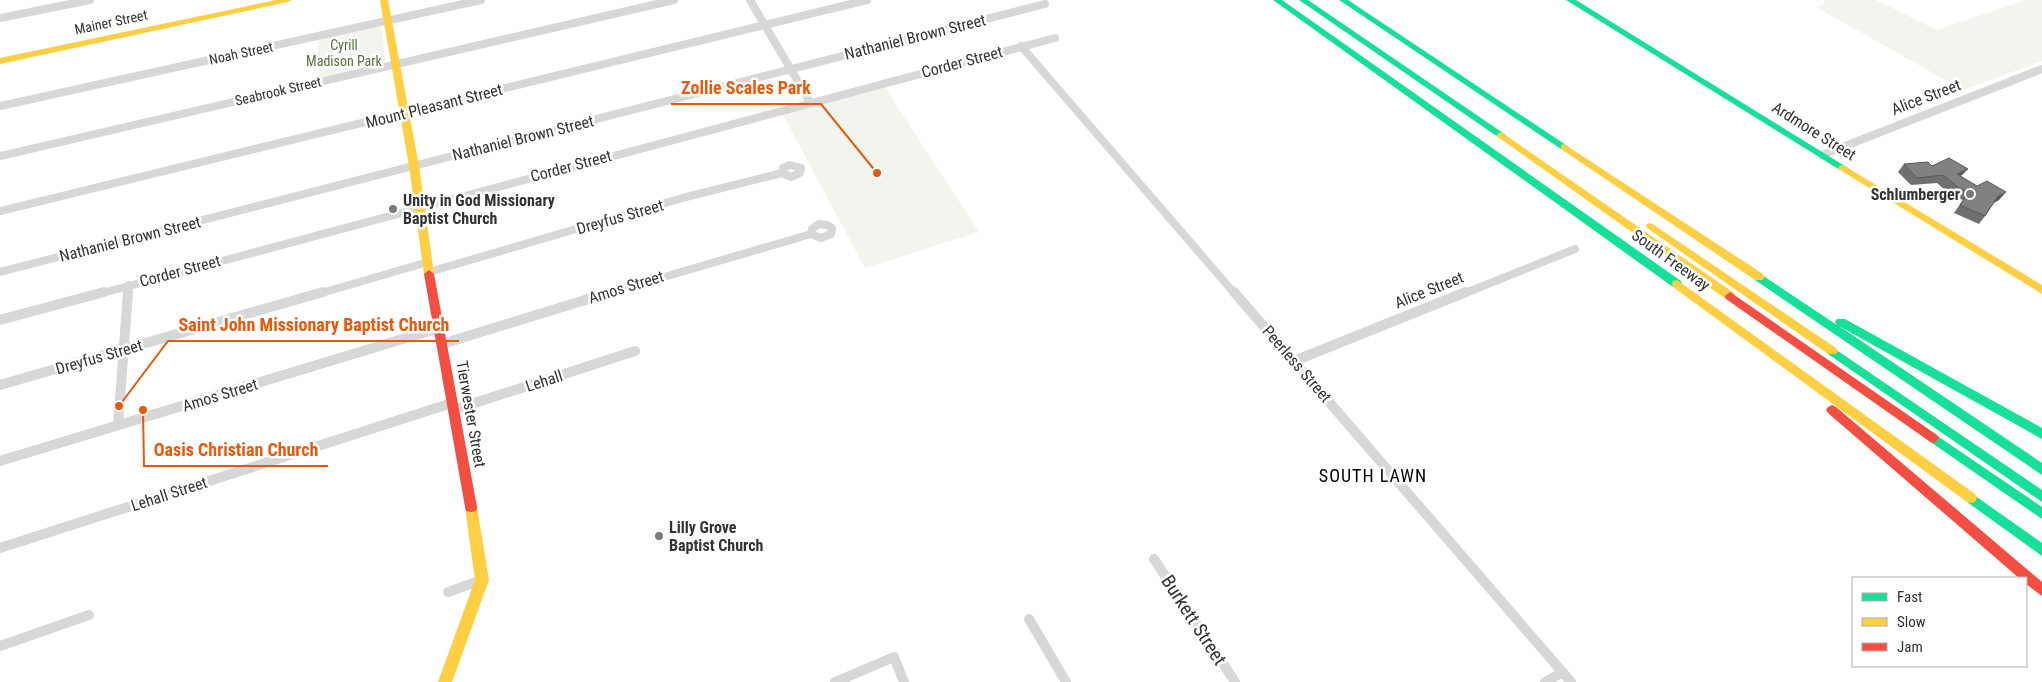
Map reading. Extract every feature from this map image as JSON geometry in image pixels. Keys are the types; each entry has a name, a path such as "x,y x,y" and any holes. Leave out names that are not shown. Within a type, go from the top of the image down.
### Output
{"main road":[{"name":"Mainer Street","path":"0,61 288,0"},
{"name":"Tierwester Street","path":"384,0 414,166 419,208 482,580 445,682"},
{"path":"1270,0 1307,21"},
{"name":"South Freeway","path":"1277,0 1697,299 2042,550"},
{"path":"1303,0 1924,430 2042,514"},
{"path":"1320,0 2042,496"},
{"name":"South Freeway","path":"1343,0 1748,270 2042,470"},
{"path":"1353,0 1434,60"},
{"name":"Ardmore Street","path":"1570,0 2042,290"},
{"path":"1748,270 2042,434"},
{"path":"1697,299 1848,423 2027,577"},
{"path":"1936,422 2042,490"},
{"path":"1924,430 2042,518"},
{"path":"2027,577 2042,590"}],"street":[{"path":"0,18 90,0"},
{"name":"Noah Street","path":"0,106 481,0"},
{"name":"Seabrook Street","path":"0,156 674,0"},
{"path":"750,0 810,102"},
{"name":"Mount Pleasant Street","path":"0,211 867,0"},
{"name":"Nathaniel Brown Street","path":"0,272 1045,4"},
{"name":"Corder Street","path":"0,320 1055,38"},
{"name":"Peerless Street","path":"1021,46 1571,682"},
{"name":"Alice Street","path":"1822,155 2042,69"},
{"name":"Dreyfus Street","path":"0,385 429,267 782,174"},
{"name":"Amos Street","path":"442,344 667,275 812,234"},
{"name":"Alice Street","path":"1294,361 1575,249"},
{"path":"118,425 129,285"},
{"name":"Amos Street","path":"0,461 439,328"},
{"name":"Lehall","path":"453,406 635,351"},
{"name":"Lehall Street","path":"0,548 453,406"},
{"name":"Burkett Street","path":"1154,559 1235,682"},
{"path":"448,592 482,580"},
{"path":"0,646 89,615"},
{"path":"1029,619 1066,682"},
{"path":"835,682 894,657 904,682"},
{"path":"1545,682 1563,672"}],"green space":[{"path":"1823,0 1876,0 1937,30 2026,0 2042,0 2042,61 1963,90 1816,7 1826,2"},
{"name":"Cyrill Madison Park","path":"381,26 386,61 320,77 317,40"},
{"path":"884,86 979,232 865,268 782,113"}],"building":[{"path":"1949,158 1968,169 1957,174 1977,186 1987,181 2006,192 1998,196 1985,216 1960,205 1969,192 1958,187 1943,175 1917,178 1904,164 1928,162 1932,166"}],"traffic: fast":[{"path":"1277,0 1677,284"},
{"path":"1303,0 1501,135"},
{"path":"1343,0 1564,147"},
{"path":"1570,0 1843,168"},
{"path":"1759,277 2042,470"},
{"path":"1841,322 2042,434"},
{"path":"1832,351 2042,497"},
{"path":"1933,438 2042,514"},
{"path":"1971,498 2042,550"}],"traffic: slow":[{"path":"0,61 288,0"},
{"path":"384,0 414,166 429,274"},
{"path":"1501,135 1730,296"},
{"path":"1564,147 1759,277"},
{"path":"1843,168 2042,290"},
{"path":"1651,226 1832,351"},
{"path":"1677,284 1971,498"},
{"path":"445,682 482,580 471,507"}],"traffic: jam":[{"path":"429,274 471,507"},
{"path":"1730,296 1933,438"},
{"path":"1832,410 2027,577"},
{"path":"2027,577 2042,590"}],"place":[{"name":"Zollie Scales Park","path":"877,173"},
{"name":"Schlumberger","path":"1970,194"},
{"name":"Unity in God Missionary Baptist Church","path":"393,209"},
{"name":"Saint John Missionary Baptist Church","path":"119,406"},
{"name":"Oasis Christian Church","path":"143,410"},
{"name":"Lilly Grove Baptist Church","path":"659,536"}],"district":[{"name":"SOUTH LAWN","path":"1373,475"}]}
